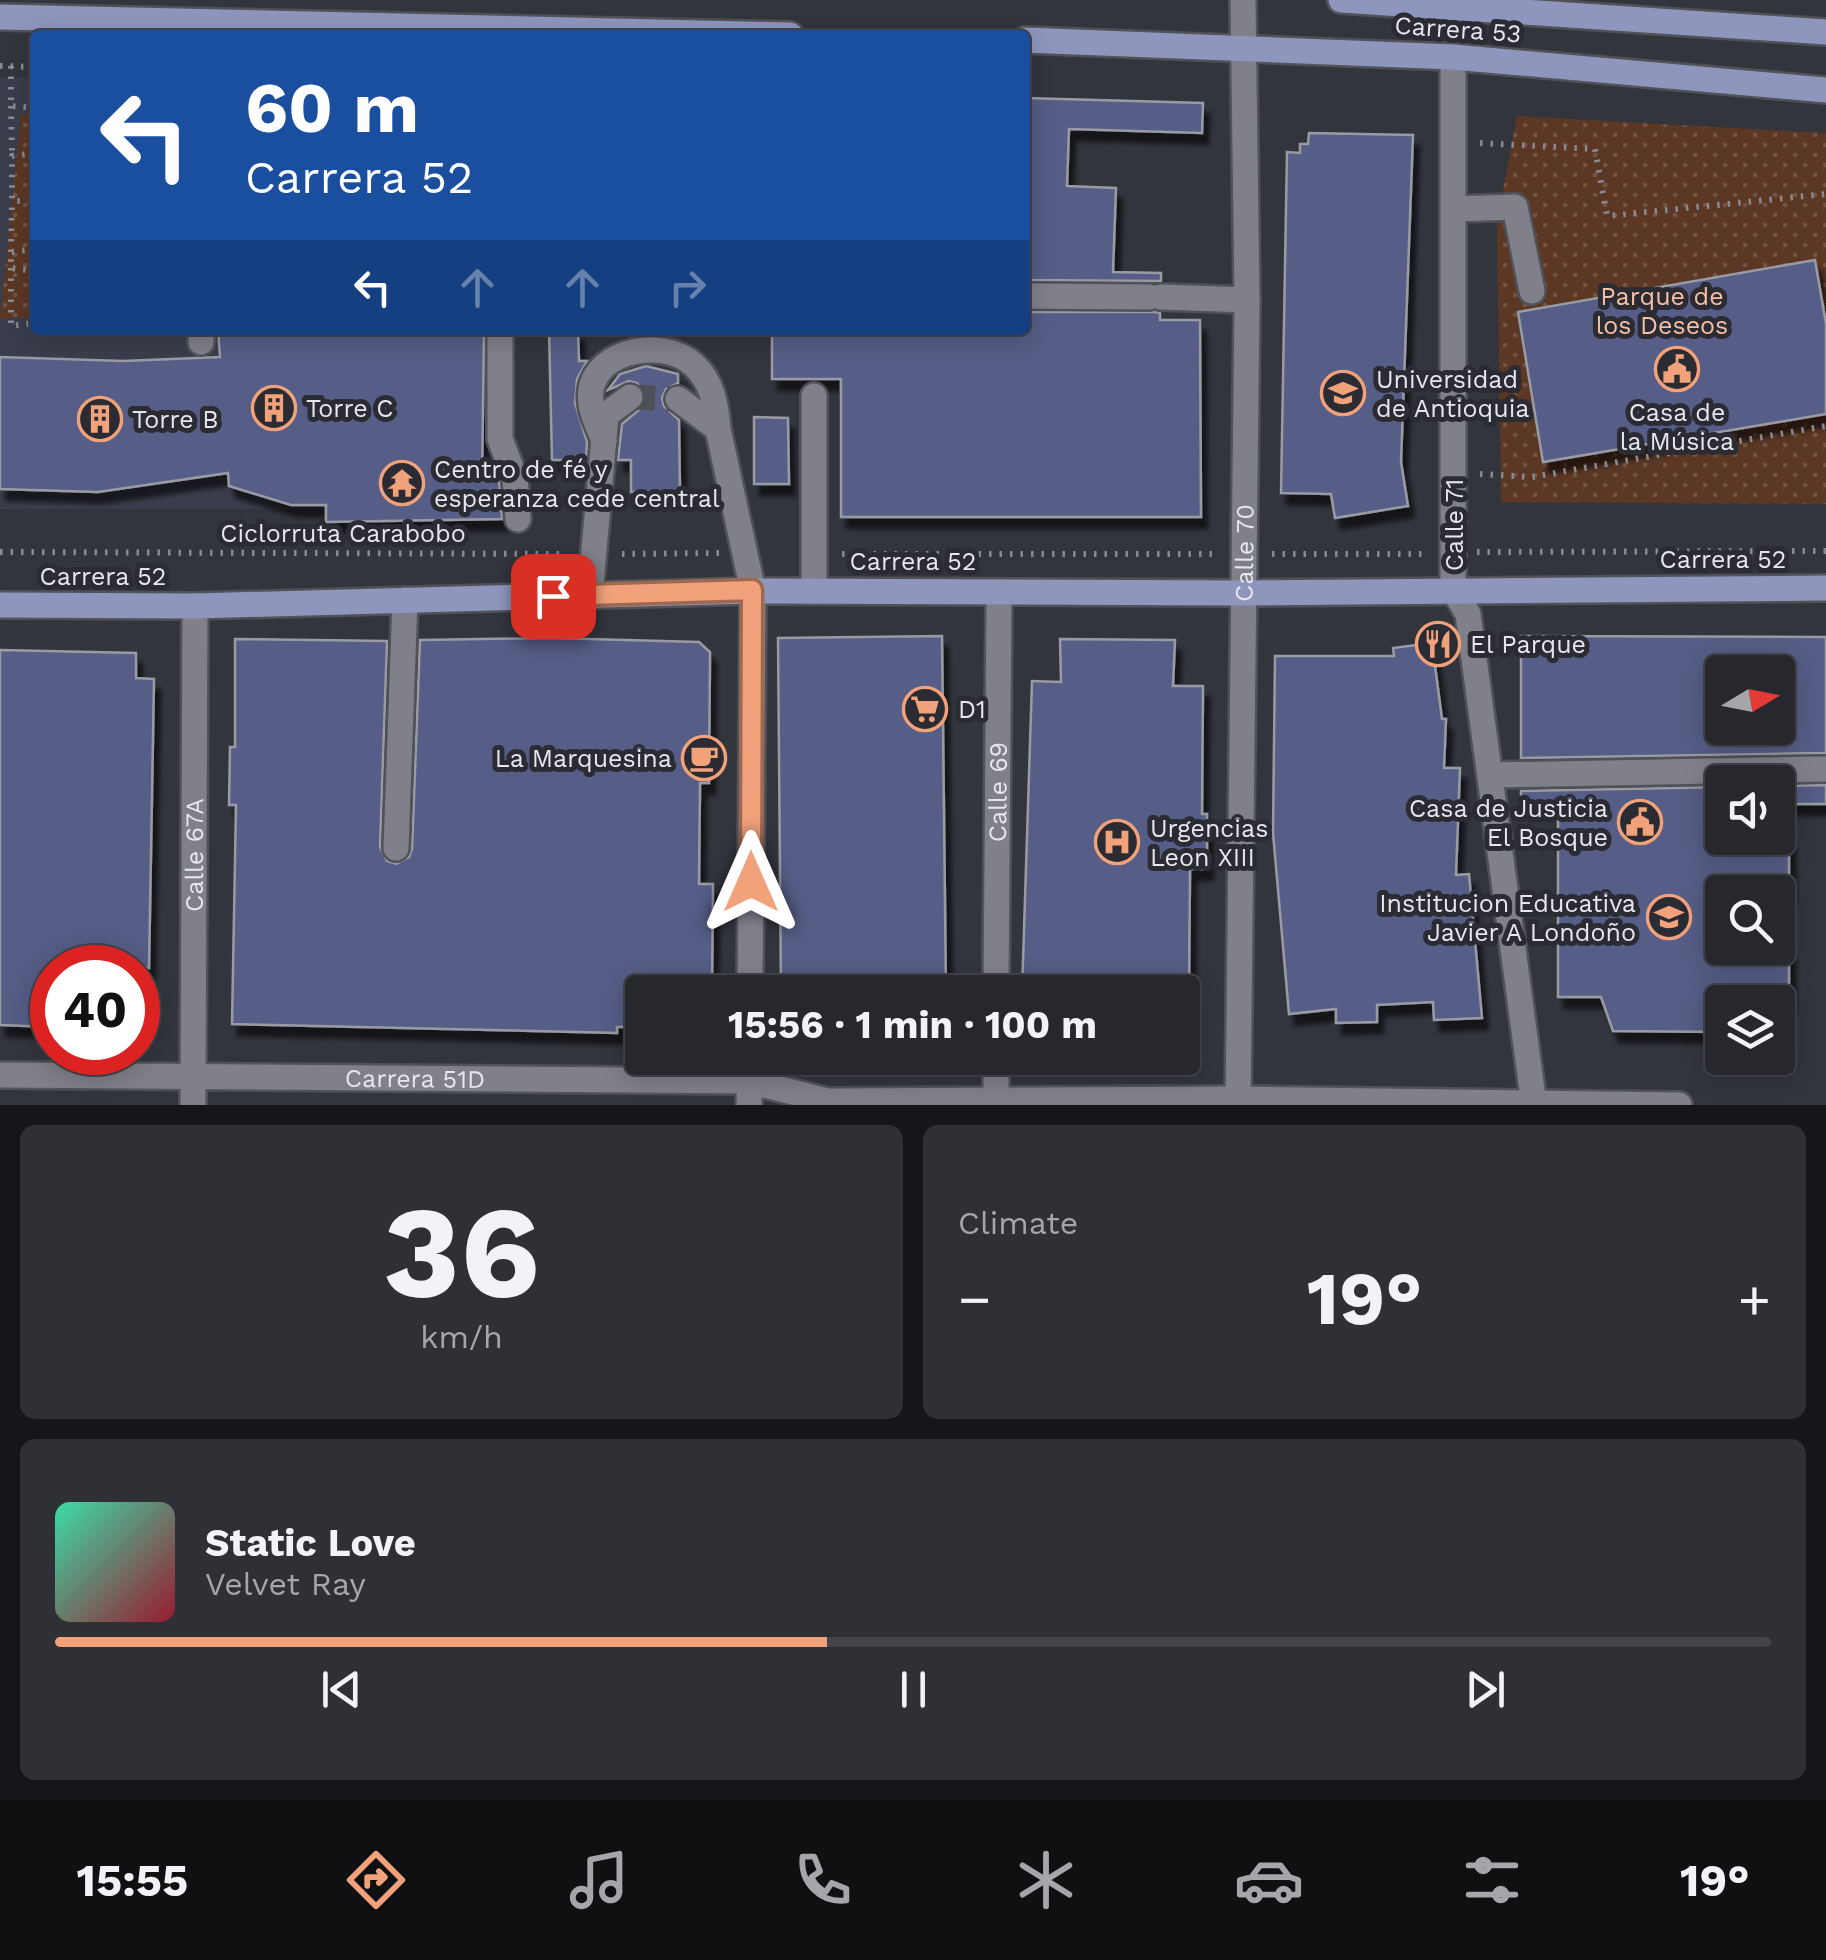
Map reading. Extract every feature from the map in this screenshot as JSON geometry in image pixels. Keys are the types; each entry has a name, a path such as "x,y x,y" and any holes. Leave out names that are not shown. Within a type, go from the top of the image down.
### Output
{"main road":[{"name":"Carrera 53","path":"1341,0 1826,32"},
{"path":"0,17 318,30"},
{"name":"Carrera 53","path":"1030,40 1453,57 1826,90"},
{"name":"Carrera 52","path":"0,605 195,606 752,590 1243,593 1826,588"}],"street":[{"name":"Calle 70","path":"1238,1102 1247,300 1243,0"},
{"name":"Calle 71","path":"1453,57 1453,589 1468,614 1534,1104"},
{"path":"1454,209 1516,207 1532,291"},
{"path":"1030,296 1247,300"},
{"path":"500,335 500,438 514,478 518,519"},
{"path":"604,441 590,404 592,383 604,363 636,350 671,354 693,364 714,394 752,590 750,975"},
{"path":"814,396 814,590"},
{"path":"590,595 606,415 630,397"},
{"path":"678,399 718,428"},
{"name":"Calle 69","path":"996,975 999,592"},
{"path":"396,848 405,600"},
{"name":"Calle 67A","path":"193,1105 195,606"},
{"path":"1490,776 1826,769"},
{"name":"Carrera 51D","path":"0,1075 193,1073 749,1081 821,1103 1679,1105"},
{"path":"996,1075 996,1103"}],"path":[{"path":"0,66 30,67"},
{"path":"11,66 12,326 30,324"},
{"path":"12,106 30,108"},
{"path":"1454,142 1596,149 1607,216 1826,194"},
{"path":"12,156 30,154"},
{"path":"12,201 30,201"},
{"path":"12,252 30,250"},
{"path":"12,268 30,270"},
{"path":"1454,473 1532,476 1826,426"},
{"path":"816,554 1826,551"},
{"name":"Ciclorruta Carabobo","path":"0,552 746,553"}],"shaded area":[{"path":"0,78 30,78 30,335 327,335 326,509 0,509"}],"green space":[{"path":"21,114 30,114 30,317 0,319"},
{"name":"Parque de los Deseos","path":"1517,116 1826,133 1826,504 1501,502 1497,223"}],"building":[{"path":"1030,98 1203,103 1202,133 1069,129 1067,186 1116,188 1113,272 1161,273 1161,281 1030,280"},
{"name":"Universidad de Antioquia","path":"1309,133 1413,135 1401,462 1408,506 1335,518 1331,494 1281,493 1287,152 1300,153 1300,144 1308,144"},
{"name":"Casa de la Música","path":"1815,260 1826,324 1826,414 1543,462 1518,312"},
{"path":"1030,312 1155,312 1160,313 1160,320 1200,320 1201,517 841,517 841,379 772,379 772,335 1030,335"},
{"path":"218,335 484,335 482,481 499,481 502,519 326,522 326,505 291,505 229,486 228,473 98,492 0,489 0,357 123,361 220,357"},
{"path":"549,335 578,335 579,361 587,361 577,379 575,403 587,442 586,460 552,460"},
{"path":"646,366 678,374 678,383 666,389 662,398 664,406 679,420 680,492 631,492 631,460 618,460 622,424 640,409 646,394 637,383 629,381 608,390 620,374"},
{"path":"754,417 788,418 789,484 754,484"},
{"path":"942,636 946,975 781,975 778,638"},
{"path":"1521,636 1826,637 1826,753 1521,758"},
{"path":"235,639 387,641 380,847 387,861 396,864 409,857 412,849 420,640 699,642 710,652 709,783 700,783 699,884 713,884 712,975 625,975 625,1027 617,1027 617,1033 232,1024 236,805 229,805 230,747 235,747"},
{"name":"Urgencias Leon XIII","path":"1060,639 1175,640 1173,686 1203,686 1202,814 1207,814 1207,869 1190,869 1189,975 1023,975 1032,681 1061,682"},
{"path":"1432,643 1442,719 1446,719 1444,768 1460,768 1456,875 1469,874 1482,1018 1434,1020 1433,1002 1377,1005 1377,1022 1336,1023 1336,1009 1289,1014 1273,833 1275,656 1394,656 1393,648"},
{"path":"0,650 136,653 136,678 154,679 149,945 30,945 30,1026 0,1025"},
{"path":"1826,785 1826,804 1795,804 1795,786"},
{"path":"1705,787 1705,855 1789,855 1789,875 1705,875 1705,965 1789,965 1789,985 1705,985 1705,1032 1613,1031 1601,997 1558,997 1558,807 1521,807 1521,791"}],"tunnel":[{"path":"630,397 678,399"}],"place":[{"name":"Casa de la Música","path":"1677,369"},
{"name":"Universidad de Antioquia","path":"1343,393"},
{"name":"Torre C","path":"274,408"},
{"name":"Torre B","path":"100,419"},
{"name":"Centro de fé y esperanza cede central","path":"402,483"},
{"name":"El Parque","path":"1438,644"},
{"name":"D1","path":"925,709"},
{"name":"La Marquesina","path":"704,758"},
{"name":"Casa de Justicia El Bosque","path":"1640,822"},
{"name":"Urgencias Leon XIII","path":"1117,842"},
{"name":"Institucion Educativa Javier A Londoño","path":"1669,917"}],"route":[{"path":"553,596 752,590 751,882"}]}
